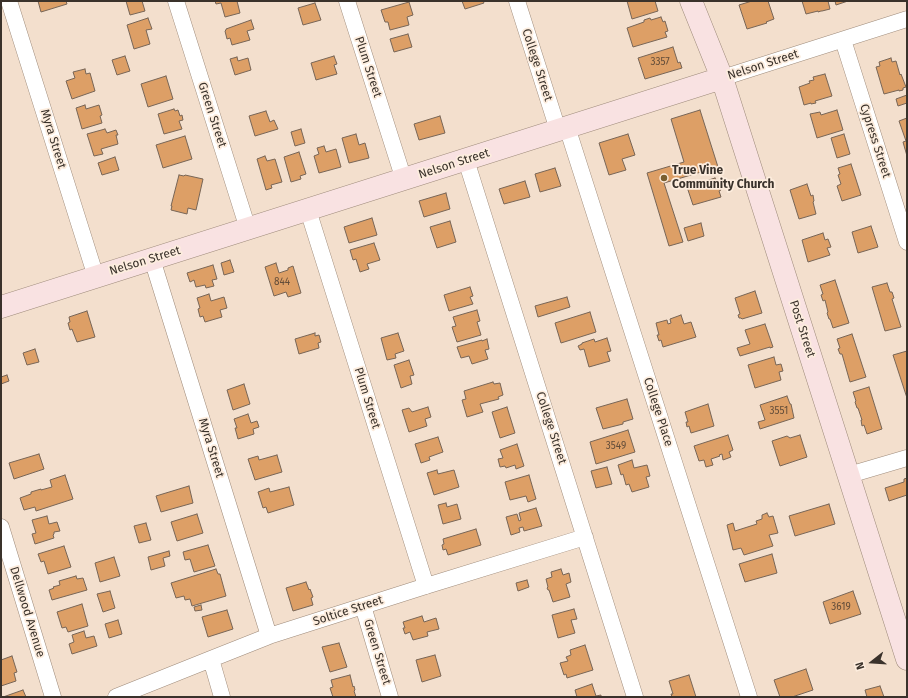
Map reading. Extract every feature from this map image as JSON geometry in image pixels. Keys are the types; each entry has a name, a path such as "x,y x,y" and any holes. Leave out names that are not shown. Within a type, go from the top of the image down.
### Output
{"street":[{"name":"Myra Street","path":"9,1 96,277"},
{"name":"Green Street","path":"176,1 248,229"},
{"name":"Plum Street","path":"347,1 404,180"},
{"name":"College Street","path":"517,1 563,128"},
{"name":"Post Street","path":"691,1 722,78 907,659"},
{"name":"Nelson Street","path":"1,307 907,19"},
{"name":"Cypress Street","path":"843,40 900,199 907,242"},
{"name":"College Place","path":"563,128 749,697"},
{"name":"College Street","path":"466,160 635,697"},
{"name":"Plum Street","path":"308,210 426,586"},
{"name":"Myra Street","path":"152,259 269,636"},
{"path":"849,475 907,458"},
{"name":"Dellwood Avenue","path":"1,527 53,697"},
{"name":"Soltice Street","path":"116,697 269,636 585,537"},
{"name":"Green Street","path":"363,606 390,697"},
{"path":"210,659 222,697"}],"building":[{"path":"38,1 66,1 67,4 41,12"},
{"path":"126,1 142,1 145,11 130,15"},
{"path":"215,1 237,1 240,13 225,17 221,3 216,4"},
{"path":"462,1 483,1 484,3 465,9"},
{"path":"627,1 655,1 658,11 632,19"},
{"path":"752,1 768,1 774,19 766,22 767,23 747,29 739,5"},
{"path":"802,1 828,1 830,9 806,14"},
{"path":"835,1 848,1 836,5"},
{"path":"409,2 413,15 407,17 409,25 390,30 388,22 385,22 381,10"},
{"path":"315,3 321,20 303,25 298,8"},
{"path":"661,17 663,22 665,21 668,31 665,32 667,37 633,47 627,28 644,22 644,20 650,18 651,20"},
{"path":"148,18 152,29 146,30 150,44 134,49 127,25"},
{"path":"251,20 254,29 247,31 250,40 232,45 230,38 227,39 226,29"},
{"path":"408,34 412,47 394,52 390,39"},
{"path":"673,47 678,63 680,62 682,68 645,79 638,58"},
{"path":"125,56 130,71 117,75 112,60"},
{"path":"334,56 337,64 334,65 337,74 316,80 311,63"},
{"path":"237,57 238,61 248,58 251,70 235,75 230,59"},
{"path":"891,58 892,62 896,61 900,75 901,74 906,87 903,88 903,90 884,94 876,67 880,66 879,62"},
{"path":"85,69 86,74 90,73 95,91 72,99 66,81 75,78 73,72"},
{"path":"825,74 832,96 815,101 816,103 804,105 799,87 810,83 809,81 814,80 813,77"},
{"path":"166,76 173,99 148,107 141,84"},
{"path":"907,95 907,103 898,106 896,99"},
{"path":"85,105 86,109 99,105 102,115 100,116 102,123 82,129 76,108"},
{"path":"174,109 175,111 178,110 180,116 182,115 183,120 179,121 182,129 164,134 158,114"},
{"name":"True Vine Community Church","path":"700,110 718,167 664,183 683,242 669,246 647,173 684,162 671,119"},
{"path":"837,110 843,130 817,138 810,114 820,112 821,115"},
{"path":"266,111 270,122 274,120 278,129 255,136 249,116"},
{"path":"440,116 445,133 419,140 414,124"},
{"path":"907,118 907,156 903,142 906,141 899,121"},
{"path":"105,129 107,133 116,130 118,135 116,135 118,144 101,149 103,154 94,156 87,134"},
{"path":"301,129 305,143 295,146 291,132"},
{"path":"356,134 359,145 365,143 369,158 349,163 342,138"},
{"path":"628,134 635,155 622,159 626,170 609,175 599,143"},
{"path":"844,134 850,154 837,158 831,138"},
{"path":"185,136 192,159 163,168 156,145"},
{"path":"324,146 326,152 336,149 341,167 319,173 314,156 319,154 317,148"},
{"path":"299,152 306,174 300,176 301,179 291,182 284,157"},
{"path":"265,156 267,161 275,159 282,182 271,185 272,188 266,190 257,159"},
{"path":"115,157 119,170 102,175 98,163"},
{"path":"851,164 861,195 842,201 837,186 841,184 838,175 840,174 838,168"},
{"path":"555,168 561,186 540,192 535,174"},
{"path":"179,175 203,179 196,210 188,208 187,214 171,210"},
{"path":"715,178 721,190 719,191 721,197 693,205 687,187"},
{"path":"525,181 530,197 504,204 499,189"},
{"path":"807,184 811,196 813,195 816,214 799,219 790,190"},
{"path":"446,193 450,209 424,217 419,201"},
{"path":"372,218 377,235 349,243 344,227"},
{"path":"450,221 456,242 437,248 430,227"},
{"path":"701,223 704,236 688,241 684,228"},
{"path":"871,226 878,247 858,253 852,232"},
{"path":"823,233 825,240 828,239 831,247 827,248 830,255 808,262 802,240"},
{"path":"374,243 380,260 367,264 369,269 360,272 356,259 353,260 350,250"},
{"path":"230,260 234,272 224,275 221,263"},
{"path":"276,263 279,273 288,270 288,268 293,266 301,293 288,297 286,292 274,296 265,267"},
{"path":"213,265 217,279 212,280 214,286 206,288 205,285 196,287 194,280 190,282 187,273"},
{"path":"835,280 849,323 833,328 827,313 825,300 823,301 821,295 823,294 820,285"},
{"path":"887,283 894,298 892,299 901,327 885,331 872,287"},
{"path":"470,287 473,296 470,297 473,304 449,311 444,295"},
{"path":"755,291 762,313 742,319 739,318 738,315 740,314 735,298"},
{"path":"209,294 211,301 224,297 227,308 220,310 222,317 205,322 203,316 200,317 198,309 200,308 197,298"},
{"path":"567,297 570,307 538,317 535,306"},
{"path":"477,310 480,321 477,322 481,335 457,342 452,327 456,326 453,317"},
{"path":"87,311 95,337 77,342 72,329 70,330 68,323 70,322 69,317"},
{"path":"590,312 596,332 561,343 555,323"},
{"path":"681,315 684,324 691,322 696,337 663,347 661,340 659,341 657,335 659,335 656,323 667,320 668,324 671,323 670,319"},
{"path":"765,324 773,347 740,356 737,348 750,344 745,330"},
{"path":"315,333 315,336 319,335 321,342 318,343 319,348 299,354 295,339"},
{"path":"398,333 404,351 395,354 396,358 387,360 381,338"},
{"path":"852,334 866,377 850,382 842,354 840,354 838,349 840,348 837,339"},
{"path":"607,338 611,351 607,352 610,361 589,367 584,349 580,350 578,346 594,339 595,342"},
{"path":"487,339 489,349 485,350 488,359 472,364 469,356 461,358 457,347"},
{"path":"35,349 39,362 27,365 23,353"},
{"path":"907,351 907,398 893,355"},
{"path":"774,357 776,365 781,364 783,371 779,372 781,380 755,388 748,365"},
{"path":"409,360 414,375 410,376 412,384 401,388 394,365"},
{"path":"7,375 9,381 1,384 1,377"},
{"path":"493,382 494,384 500,383 503,395 498,397 499,399 480,404 483,412 467,417 462,400 466,399 464,391"},
{"path":"244,384 250,404 233,410 227,390"},
{"path":"869,387 882,429 867,434 864,425 862,426 862,420 853,392"},
{"path":"787,396 791,404 794,418 760,429 758,422 765,420 760,405"},
{"path":"627,399 633,419 623,422 623,424 603,429 596,408"},
{"path":"708,404 714,426 691,433 689,426 687,427 686,422 688,422 685,412"},
{"path":"428,407 431,417 425,419 427,426 409,432 402,410 409,408 412,412"},
{"path":"507,407 515,433 500,438 492,412"},
{"path":"248,414 251,423 257,421 259,427 253,429 254,434 238,439 234,419"},
{"path":"628,430 635,452 596,464 590,442"},
{"path":"728,435 733,450 729,452 731,457 723,460 722,454 719,455 720,456 711,459 713,465 706,467 704,460 699,461 694,446"},
{"path":"800,435 807,457 780,466 772,441 787,436 790,438"},
{"path":"438,437 443,452 429,457 430,460 421,463 415,444"},
{"path":"517,444 524,466 516,469 515,465 506,468 505,466 500,467 498,459 503,458 500,450"},
{"path":"39,454 44,469 14,479 9,463"},
{"path":"277,455 282,472 255,480 248,459 258,456 259,460"},
{"path":"632,460 634,468 647,465 650,476 646,477 649,487 632,492 629,484 626,485 623,474 621,475 618,465"},
{"path":"607,467 612,484 596,488 591,471"},
{"path":"437,470 438,474 454,470 459,487 434,495 427,473"},
{"path":"65,475 73,499 36,511 35,507 24,510 20,498 31,494 31,492 52,487 50,480"},
{"path":"529,475 536,499 528,502 526,496 510,500 505,482"},
{"path":"907,478 907,495 889,501 885,488 904,482 904,479"},
{"path":"189,486 193,503 161,512 156,496"},
{"path":"289,487 294,505 268,513 266,507 263,508 258,492 269,488 270,492"},
{"path":"446,503 447,507 457,504 461,519 443,524 438,505"},
{"path":"829,504 835,524 795,536 789,516"},
{"path":"536,508 542,526 524,531 523,527 519,528 520,532 511,535 506,517 517,514 519,521 521,520 519,513"},
{"path":"767,513 769,517 773,516 778,533 769,535 773,546 744,555 741,548 733,550 727,525 733,523 735,531 757,524 756,521 762,519 762,515"},
{"path":"197,514 203,533 177,541 171,522"},
{"path":"47,516 49,524 57,522 60,531 54,532 54,538 35,544 32,534 36,533 32,520"},
{"path":"146,523 151,540 139,543 134,526"},
{"path":"476,529 481,545 448,555 446,549 443,550 443,539"},
{"path":"208,545 215,566 194,572 190,559 185,560 183,552"},
{"path":"64,546 71,567 48,574 44,561 41,562 38,554"},
{"path":"169,551 170,556 163,558 165,566 151,570 148,557"},
{"path":"772,554 777,573 745,582 739,564"},
{"path":"114,557 120,576 100,582 95,563"},
{"path":"216,569 218,574 220,574 226,596 192,606 190,599 185,600 184,596 176,598 171,583"},
{"path":"561,569 563,575 569,573 571,582 566,584 570,597 553,602 547,588 546,579 552,577 551,572"},
{"path":"76,576 77,579 83,578 87,590 52,600 49,590 60,585 59,581"},
{"path":"527,580 529,587 518,591 516,583"},
{"path":"306,582 313,597 311,598 313,605 293,611 286,588"},
{"path":"110,591 115,608 103,612 97,594"},
{"path":"853,591 861,614 830,624 823,602"},
{"path":"82,604 88,626 68,632 66,627 62,628 57,612"},
{"path":"201,605 202,610 195,611 194,607"},
{"path":"574,609 577,619 571,620 575,633 558,638 552,615"},
{"path":"227,610 233,629 208,637 202,617"},
{"path":"422,616 424,622 436,618 439,629 427,632 428,636 413,640 410,632 405,634 403,622"},
{"path":"118,620 122,634 109,638 105,624"},
{"path":"84,631 86,638 94,636 97,646 72,654 69,644 74,642 72,635"},
{"path":"339,643 347,667 330,672 322,647"},
{"path":"585,645 593,670 567,678 566,674 564,675 560,663 568,661 566,657 571,655 570,650"},
{"path":"435,655 441,676 422,682 416,660"},
{"path":"12,656 17,672 14,673 16,681 1,686 1,660"},
{"path":"806,669 813,690 792,697 780,697 774,680"},
{"path":"350,675 356,697 333,697 330,688 333,687 331,680"},
{"path":"689,675 696,697 672,697 671,694 673,694 669,681"},
{"path":"592,684 596,696 601,695 601,697 577,697 575,690"},
{"path":"880,686 884,697 867,697 865,690"},
{"path":"23,690 26,697 3,697"}],"place":[{"name":"True Vine Community Church","path":"664,178"}]}
